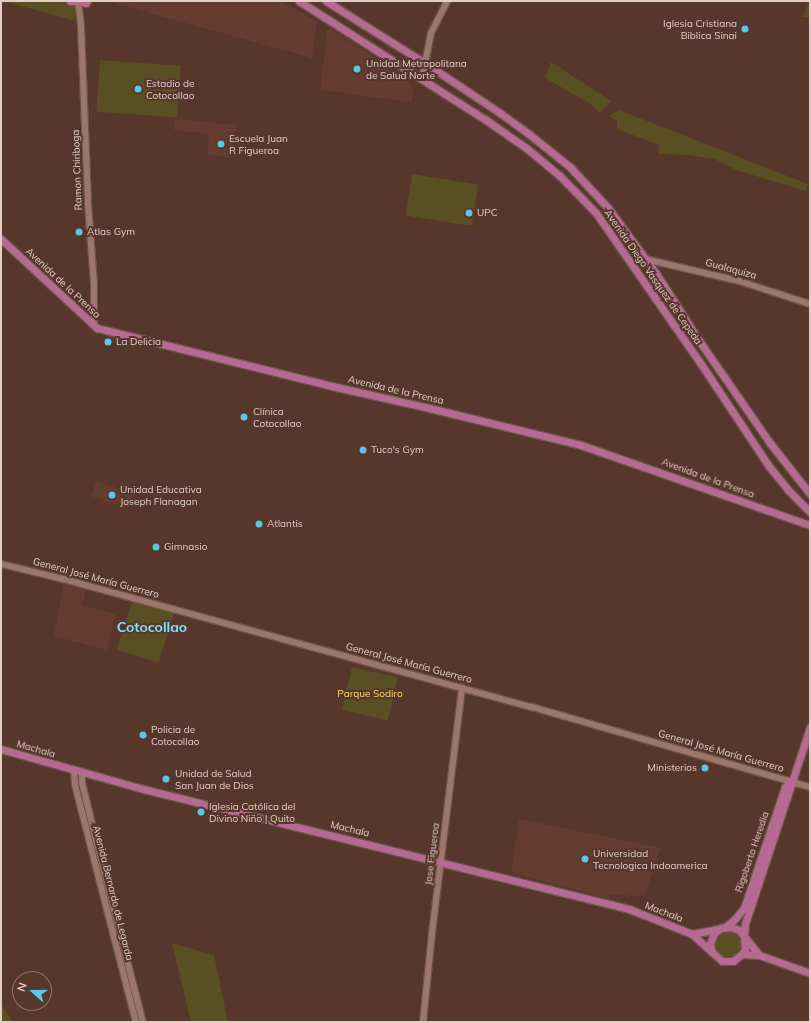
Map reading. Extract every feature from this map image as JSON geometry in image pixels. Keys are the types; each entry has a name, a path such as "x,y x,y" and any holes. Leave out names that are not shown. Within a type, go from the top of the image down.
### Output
{"main road":[{"path":"70,1 82,1"},
{"name":"Avenida Diego Vasquez de Cepeda","path":"299,1 422,78 525,147 560,176 596,213 699,361 768,465 788,490 810,512"},
{"name":"Avenida Diego Vasquez de Cepeda","path":"326,1 425,63 529,134 570,167 609,209 645,259 766,437 810,494"},
{"name":"Avenida de la Prensa","path":"1,239 96,327 332,386 581,445 809,524"},
{"name":"Rigoberto Heredia","path":"742,954 746,944 744,937 745,924 810,726"},
{"name":"Machala","path":"1,749 74,770 629,909 692,934 712,952"},
{"name":"Rigoberto Heredia","path":"712,952 711,938 722,928 732,922 744,908 785,787 791,781"},
{"path":"722,928 734,928 744,937 759,955"},
{"name":"Machala","path":"692,934 722,928"},
{"path":"712,952 718,958 728,962 738,958 742,954 759,955 810,973"}],"street":[{"name":"Ramon Chiriboga","path":"82,1 80,12 88,204 96,327"},
{"path":"422,78 432,29 446,1"},
{"name":"Gualaquiza","path":"645,259 740,281 810,304"},
{"name":"General José María Guerrero","path":"1,564 59,578 462,688 810,786"},
{"name":"Jose Figueroa","path":"423,1022 440,862 462,688"},
{"name":"Avenida Bernardo de Legarda","path":"74,770 75,785 136,1022"},
{"name":"Avenida Bernardo de Legarda","path":"82,772 82,783 89,812 143,1022"}],"shaded area":[{"path":"106,1 282,1 317,22 312,58"},
{"name":"Unidad Metropolitana de Salud Norte","path":"330,28 411,82 413,89 412,102 320,90 327,30"},
{"name":"Escuela Juan R Figueroa","path":"175,119 236,125 233,157 207,155 209,134 174,130"},
{"name":"Unidad Educativa Joseph Flanagan","path":"96,481 133,493 128,508 91,496"},
{"path":"64,581 86,588 83,606 116,614 107,650 54,636"},
{"name":"Universidad Tecnologica Indoamerica","path":"519,819 661,848 644,897 610,894 609,899 511,872"}],"green space":[{"path":"3,1 58,1 76,5 75,21"},
{"path":"810,1 810,17 802,17"},
{"name":"Estadio de Cotocollao","path":"100,60 181,66 177,118 96,112"},
{"path":"551,62 611,101 600,113 589,103 545,78"},
{"path":"619,110 808,184 806,191 736,170 715,159 688,155 658,154 659,145 617,129 617,121 609,116"},
{"path":"412,174 478,184 472,226 405,215"},
{"path":"133,599 175,613 158,663 117,649"},
{"name":"Parque Sodiro","path":"352,667 398,678 388,720 342,710"},
{"path":"728,929 734,930 742,938 742,950 734,958 728,959 722,958 714,950 713,944 714,938 722,930"},
{"path":"172,943 214,955 228,1022 191,1022"},
{"path":"1,999 3,1007 13,1022 1,1022"}],"place":[{"name":"Iglesia Cristiana Biblica Sinai","path":"745,29"},
{"name":"Unidad Metropolitana de Salud Norte","path":"357,69"},
{"name":"Estadio de Cotocollao","path":"138,89"},
{"name":"Escuela Juan R Figueroa","path":"221,144"},
{"name":"UPC","path":"469,213"},
{"name":"Atlas Gym","path":"79,232"},
{"name":"La Delicia","path":"108,342"},
{"name":"Clínica Cotocollao","path":"244,417"},
{"name":"Tuco's Gym","path":"363,450"},
{"name":"Unidad Educativa Joseph Flanagan","path":"112,495"},
{"name":"Atlantis","path":"259,524"},
{"name":"Gimnasio","path":"156,547"},
{"name":"Policia de Cotocollao","path":"143,735"},
{"name":"Ministerios","path":"705,768"},
{"name":"Unidad de Salud San Juan de Dios","path":"166,779"},
{"name":"Iglesia Católica del Divino Niño | Quito","path":"201,812"},
{"name":"Universidad Tecnologica Indoamerica","path":"585,859"}],"district":[{"name":"Cotocollao","path":"152,627"}]}
